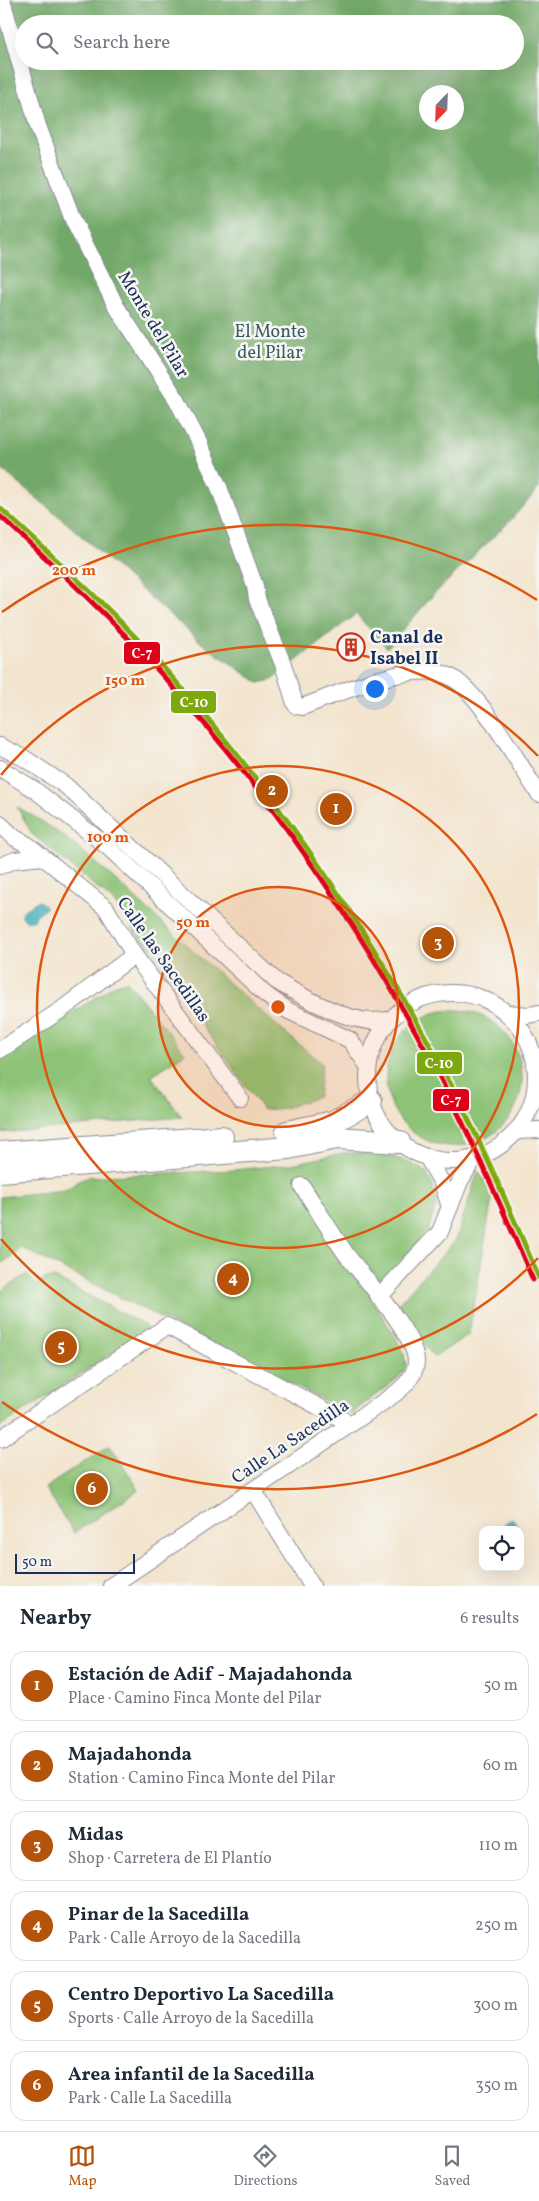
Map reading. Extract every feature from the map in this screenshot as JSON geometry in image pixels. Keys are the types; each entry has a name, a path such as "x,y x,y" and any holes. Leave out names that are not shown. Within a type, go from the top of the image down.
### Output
{"highway":[{"path":"0,1153 288,1132 334,1122 372,1101"},
{"path":"0,1172 288,1148 338,1138 399,1142"}],"street":[{"name":"Monte del Pilar","path":"2,0 15,46"},
{"name":"Monte del Pilar","path":"22,70 38,126 73,220 116,306 177,400 219,487 295,704 302,707 344,690 399,675 424,671 450,676 464,686 477,701 539,794"},
{"path":"0,746 24,758 66,786 276,981 296,993 349,1017 370,1021 390,1020"},
{"path":"0,768 36,790 108,847 266,995 289,1011 350,1040 368,1066"},
{"path":"6,834 2,865 29,857 42,856"},
{"name":"Calle las Sacedillas","path":"6,834 42,856 106,908 134,955 240,1098"},
{"path":"0,1050 61,1010 134,955"},
{"path":"461,992 486,999 508,1013 525,1033 537,1055 538,1085 531,1108 517,1131 498,1148 474,1158 450,1161 427,1157 399,1142 382,1124 372,1101 368,1084 368,1066 375,1041 390,1020 410,1003 435,994 444,993 461,992"},
{"path":"508,1013 528,1015 539,1013"},
{"path":"517,1131 539,1130"},
{"path":"427,1157 442,1183 450,1207"},
{"path":"379,1296 440,1232 460,1181 474,1158"},
{"name":"Calle La Sacedilla","path":"111,1586 398,1392 411,1377 416,1362 409,1341 379,1296 346,1254 302,1186"},
{"path":"0,1439 167,1326 351,1424"},
{"path":"253,1490 312,1586"}],"green space":[{"name":"El Monte del Pilar","path":"0,0 539,0 539,488 508,523 434,594 387,648 356,614 272,680 259,683 205,646 61,518 0,468"},
{"path":"17,807 55,831 93,860 241,994 322,1064 318,1097 285,1108 263,1110 114,902 32,834"},
{"path":"127,981 185,1053 151,1076 182,1117 0,1133 0,1061 116,984"},
{"path":"454,1010 480,1016 502,1030 516,1052 522,1078 516,1104 502,1126 480,1140 454,1146 428,1140 406,1126 392,1104 386,1078 392,1052 406,1030 428,1016"},
{"path":"344,1153 376,1153 406,1161 426,1172 433,1186 437,1201 428,1231 369,1294 397,1340 404,1354 406,1367 399,1377 351,1414 22,1248 0,1265 0,1197 65,1190 86,1177 235,1170 292,1164"},
{"path":"478,1171 493,1193 469,1334 434,1357 396,1306 456,1240"},
{"path":"27,1274 36,1285 45,1279 55,1278 144,1325 147,1330 0,1427 0,1292"},
{"path":"110,1445 139,1490 74,1533 45,1488"}],"water":[{"path":"37,901 41,902 46,908 37,914 34,921 25,920 22,916 23,911"},
{"path":"512,1518 518,1526 501,1526"}],"transit line":[{"name":"C-10","path":"0,508 88,589 150,653 209,720 246,766 316,861 380,959 453,1088 504,1196 539,1278"},
{"name":"C-7","path":"0,516 105,615 165,678 241,769 312,864 376,963 448,1092 533,1280"}],"place":[{"name":"Canal de Isabel II","path":"351,647"},
{"name":"Majadahonda","path":"272,791"},
{"name":"Estación de Adif - Majadahonda","path":"336,809"},
{"name":"Midas","path":"438,943"},
{"name":"Pinar de la Sacedilla","path":"233,1279"},
{"name":"Centro Deportivo La Sacedilla","path":"61,1347"},
{"name":"Area infantil de la Sacedilla","path":"92,1489"}]}
